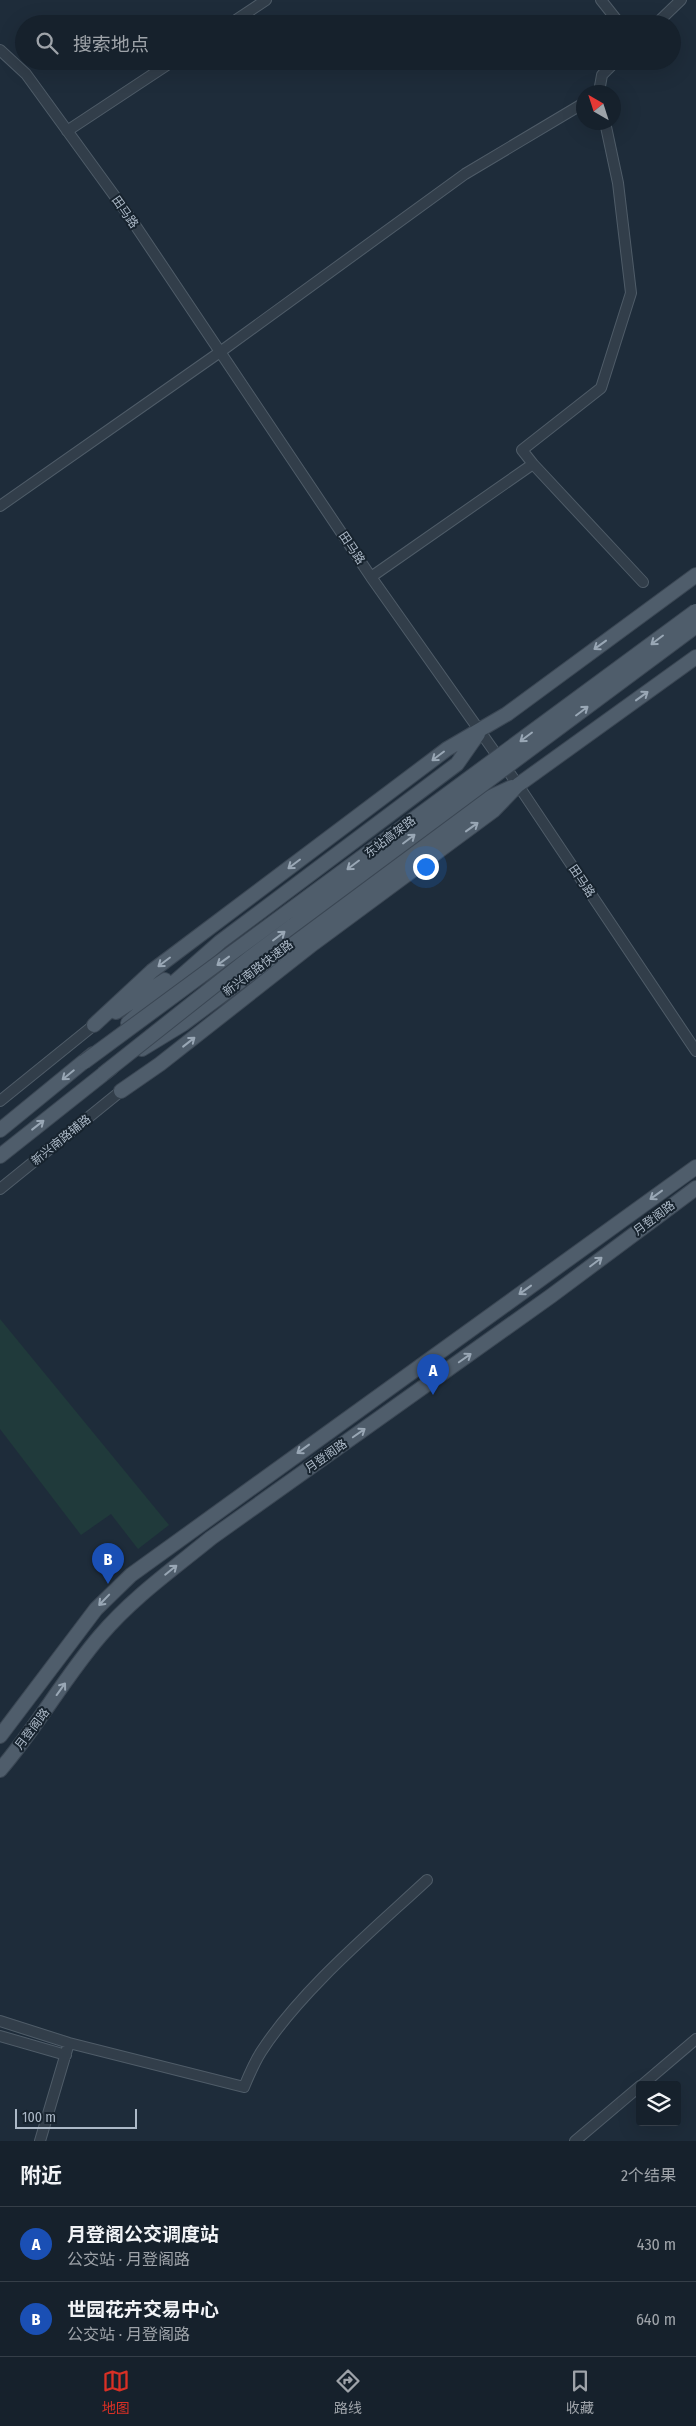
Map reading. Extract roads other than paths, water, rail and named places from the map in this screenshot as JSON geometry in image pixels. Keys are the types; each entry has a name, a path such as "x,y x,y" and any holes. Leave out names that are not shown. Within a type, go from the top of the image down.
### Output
{"main road":[{"path":"94,1025 152,971 447,749 480,731 696,574"},
{"name":"东站高架路","path":"84,1062 696,611"},
{"name":"东站高架路","path":"103,1074 252,956 696,626"},
{"path":"121,1090 166,1059 314,943 494,810 518,785 696,657"},
{"path":"94,1025 139,998 220,942 457,764 480,731"},
{"name":"新兴南路快速路","path":"0,1156 103,1074 183,1024 486,799 518,785"},
{"path":"0,1130 84,1062 220,942"},
{"path":"121,1090 159,1057 183,1024"},
{"name":"月登阁路","path":"0,1736 92,1614 131,1575 696,1167"},
{"name":"月登阁路","path":"0,1770 99,1637 131,1604 211,1538 551,1296 696,1188"}],"street":[{"path":"244,15 266,0"},
{"path":"601,0 613,15"},
{"path":"665,15 681,0"},
{"name":"田马路","path":"0,50 15,64"},
{"name":"田马路","path":"22,70 126,213 371,576 518,785 696,1051"},
{"path":"67,131 159,70"},
{"path":"600,85 602,75 607,70"},
{"path":"0,506 220,352 465,174 576,108"},
{"path":"607,130 618,183 631,293 601,388 522,450 532,464 643,582"},
{"path":"371,576 532,464"},
{"path":"0,1101 94,1025"},
{"name":"新兴南路辅路","path":"0,1189 121,1090"},
{"path":"0,2021 69,2043 244,2086 260,2053 292,2013 339,1963 426,1880"},
{"path":"0,2036 66,2055"},
{"path":"647,2081 696,2039"},
{"path":"40,2141 69,2043"},
{"path":"575,2141 636,2090"}],"place":[{"name":"月登阁公交调度站","path":"433,1395"},
{"name":"世园花卉交易中心","path":"108,1584"}]}
